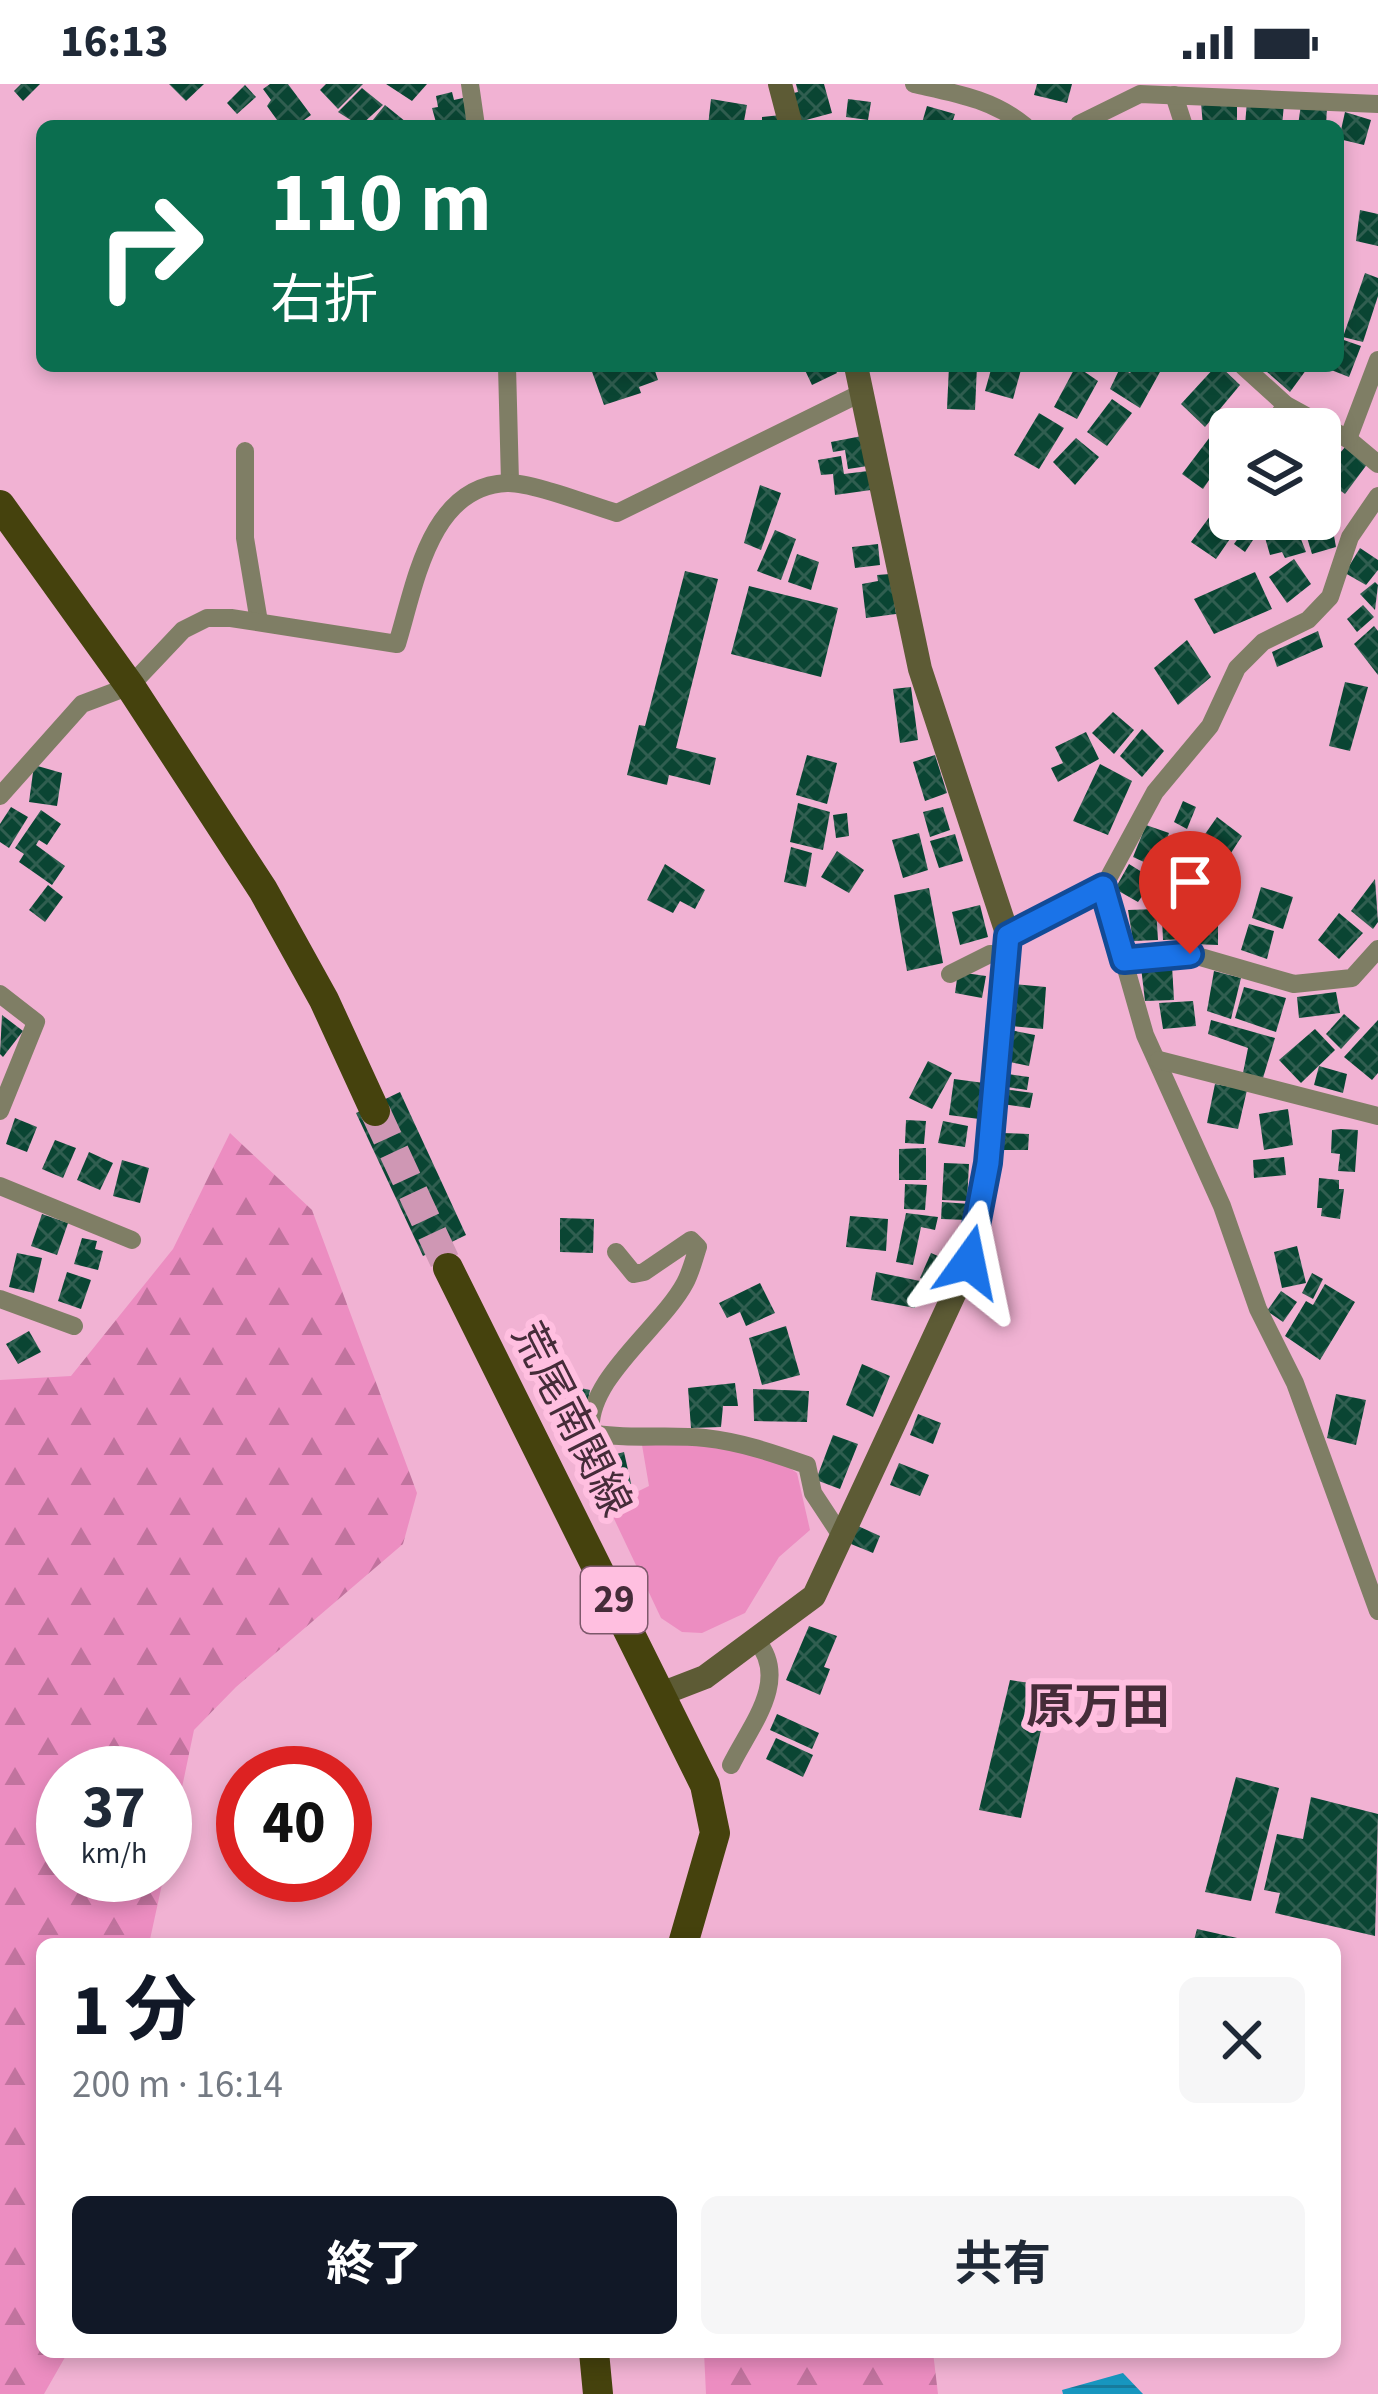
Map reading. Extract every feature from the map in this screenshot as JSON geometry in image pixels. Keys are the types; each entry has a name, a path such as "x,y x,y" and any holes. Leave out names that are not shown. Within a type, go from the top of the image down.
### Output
{"main road":[{"path":"0,505 130,686 263,890 324,1000 375,1111"},
{"name":"荒尾南関線","path":"448,1268 705,1785 715,1833 685,1938"},
{"path":"595,2358 598,2394"}],"street":[{"path":"470,84 475,120"},
{"path":"780,84 789,120"},
{"path":"914,84 977,99 1014,120"},
{"path":"1087,120 1140,94 1233,90 1378,104"},
{"path":"1174,94 1182,120"},
{"path":"1348,439 1378,360"},
{"path":"507,372 510,482"},
{"path":"661,1694 705,1678 814,1596 969,1262 988,1163 1008,946 920,669 858,372"},
{"path":"1250,372 1286,405 1348,439 1378,464"},
{"path":"0,796 82,704 130,686 183,630 207,618 397,644 429,542 448,512 480,489 510,482 616,513 863,392"},
{"path":"245,452 244,538 259,622"},
{"path":"950,974 1008,946 1040,921 1096,891 1155,792 1210,727 1237,668 1263,642 1308,620 1330,597 1350,537 1378,496"},
{"path":"1096,891 1124,960 1144,1035 1222,1206 1258,1309 1295,1383 1378,1611"},
{"path":"1124,960 1190,954 1294,983 1352,978 1378,950"},
{"path":"0,994 36,1022 0,1111"},
{"path":"1159,1060 1378,1116"},
{"path":"0,1186 132,1240"},
{"path":"616,1252 634,1274 691,1240 698,1247 685,1284 598,1394 591,1433 627,1440 704,1438 756,1447 807,1465 813,1493 842,1537"},
{"path":"0,1299 74,1326"},
{"path":"731,1765 771,1688 773,1670 757,1641"}],"green space":[{"path":"230,1133 312,1210 417,1493 403,1544 236,1687 194,1730 191,1746 36,1746 36,1902 158,1902 150,1938 36,1938 36,2358 65,2358 44,2394 0,2394 0,1380 71,1376 173,1249"},
{"path":"682,1442 774,1457 797,1473 810,1530 779,1557 745,1613 702,1633 682,1632 661,1618 608,1506 649,1486 642,1445"},
{"path":"704,2358 934,2358 938,2394 706,2394"}],"water":[{"path":"1123,2373 1143,2394 1063,2394 1062,2390"}],"building":[{"path":"21,84 40,84 23,101 14,91"},
{"path":"169,84 204,84 186,101"},
{"path":"288,84 311,115 304,120 277,120 263,89"},
{"path":"326,84 363,84 338,109 320,90"},
{"path":"386,84 427,84 412,101"},
{"path":"796,84 824,84 832,113 794,120 789,94 798,92"},
{"path":"1037,84 1072,84 1067,103 1034,95"},
{"path":"245,85 256,97 237,114 227,103"},
{"path":"362,88 383,105 367,120 351,120 338,112"},
{"path":"452,92 454,100 463,98 468,120 435,120 432,108 438,107 436,96"},
{"path":"711,99 747,105 744,120 709,120"},
{"path":"848,99 871,102 868,120 846,117"},
{"path":"1247,100 1284,104 1283,120 1245,120"},
{"path":"1201,103 1237,103 1237,120 1202,120"},
{"path":"1301,104 1327,107 1326,120 1299,120"},
{"path":"385,105 404,120 373,120"},
{"path":"927,106 955,114 953,120 923,120"},
{"path":"1345,112 1371,120 1364,145 1344,140"},
{"path":"1360,210 1378,214 1378,246 1356,241"},
{"path":"1365,273 1378,278 1378,296 1363,342 1344,334"},
{"path":"1344,340 1361,346 1349,377 1336,372 1344,372"},
{"path":"592,372 655,372 658,380 639,387 641,393 604,405"},
{"path":"806,372 837,373 812,385"},
{"path":"949,372 977,372 975,410 947,409"},
{"path":"990,372 1020,372 1013,399 985,391"},
{"path":"1073,372 1085,372 1098,381 1077,419 1054,407"},
{"path":"1118,372 1160,372 1140,408 1110,389"},
{"path":"1210,372 1226,372 1240,385 1221,408 1209,408 1205,427 1181,404"},
{"path":"1267,372 1305,372 1290,392"},
{"path":"1112,399 1132,413 1107,446 1087,432"},
{"path":"1039,413 1064,428 1039,469 1014,455"},
{"path":"862,436 868,466 848,469 845,450 833,452 831,442"},
{"path":"1076,438 1099,457 1075,485 1053,462"},
{"path":"1209,438 1209,480 1203,489 1182,474"},
{"path":"1346,446 1368,463 1345,494 1341,491 1341,452"},
{"path":"841,456 844,474 868,471 871,490 835,495 833,474 821,475 818,460"},
{"path":"760,485 781,493 761,550 744,543"},
{"path":"1209,518 1209,540 1229,540 1216,559 1191,542"},
{"path":"775,530 796,539 781,580 757,571"},
{"path":"1237,540 1253,540 1245,552 1234,544"},
{"path":"1266,540 1301,540 1306,552 1285,558 1282,552 1270,555"},
{"path":"1308,540 1335,540 1336,547 1312,554"},
{"path":"878,544 880,565 855,568 852,547"},
{"path":"1360,548 1378,560 1378,570 1366,585 1345,573"},
{"path":"797,554 819,562 811,590 788,582"},
{"path":"1294,559 1311,584 1287,603 1269,577"},
{"path":"685,571 718,579 676,748 716,758 710,785 669,775 667,785 627,775 639,725 645,726"},
{"path":"1255,572 1272,609 1214,634 1194,599"},
{"path":"890,574 896,614 866,618 862,584"},
{"path":"1375,582 1378,585 1375,610 1360,594"},
{"path":"749,586 838,608 821,677 731,654"},
{"path":"1363,605 1374,617 1357,632 1347,619"},
{"path":"1374,626 1378,631 1378,675 1354,644"},
{"path":"1318,631 1323,647 1277,667 1272,652"},
{"path":"1187,640 1211,677 1178,705 1154,668"},
{"path":"1345,682 1368,687 1350,751 1329,746"},
{"path":"911,687 918,740 900,743 893,689"},
{"path":"1113,712 1134,730 1114,754 1092,733"},
{"path":"1142,729 1164,751 1142,777 1120,756"},
{"path":"1086,732 1099,759 1058,782 1051,768 1063,763 1055,747"},
{"path":"807,755 837,763 827,804 796,795"},
{"path":"935,755 947,793 925,801 913,762"},
{"path":"1100,764 1132,781 1108,835 1073,821"},
{"path":"34,765 62,773 57,806 29,802"},
{"path":"1183,801 1196,807 1187,829 1174,822"},
{"path":"798,803 830,812 823,850 790,842"},
{"path":"11,807 28,817 9,848 0,842 0,824"},
{"path":"943,807 950,830 930,837 923,812"},
{"path":"41,810 61,824 47,845 39,840 36,845 65,866 52,885 19,862 24,854 15,848"},
{"path":"847,813 849,836 836,838 833,815"},
{"path":"1217,817 1242,836 1216,876 1189,857"},
{"path":"1146,825 1169,833 1157,868 1133,857"},
{"path":"919,833 928,870 903,878 892,840"},
{"path":"955,834 963,861 939,868 930,841"},
{"path":"791,847 812,853 806,887 784,882"},
{"path":"837,851 864,870 849,893 821,877"},
{"path":"665,864 705,890 695,909 680,901 673,913 647,900"},
{"path":"1129,864 1166,887 1158,900 1145,892 1138,902 1115,889"},
{"path":"1375,879 1378,922 1373,929 1351,911"},
{"path":"48,885 63,897 45,922 29,910"},
{"path":"1261,887 1293,897 1283,929 1252,918"},
{"path":"929,888 943,963 907,971 894,895"},
{"path":"1192,904 1218,904 1218,945 1193,944"},
{"path":"980,905 988,937 960,945 952,912"},
{"path":"1156,909 1158,940 1133,941 1128,910"},
{"path":"1339,913 1363,933 1339,959 1318,940"},
{"path":"1162,918 1188,918 1189,939 1163,940"},
{"path":"1249,924 1274,931 1267,959 1241,950"},
{"path":"1172,965 1174,1000 1145,1001 1141,967"},
{"path":"1214,971 1241,978 1231,1019 1207,1011"},
{"path":"958,972 986,976 982,998 955,993"},
{"path":"1013,984 1046,987 1043,1029 1010,1026"},
{"path":"1244,987 1286,998 1276,1032 1235,1018"},
{"path":"1336,992 1340,1013 1299,1018 1297,997"},
{"path":"1193,1001 1196,1026 1163,1029 1159,1003"},
{"path":"1344,1014 1360,1028 1341,1049 1326,1034"},
{"path":"2,1015 23,1031 3,1057 0,1054"},
{"path":"1211,1020 1275,1038 1263,1078 1243,1073 1248,1048 1208,1034"},
{"path":"1378,1020 1378,1073 1372,1080 1344,1057"},
{"path":"1315,1029 1335,1050 1301,1083 1279,1060"},
{"path":"1010,1030 1035,1035 1029,1066 1005,1061"},
{"path":"928,1061 952,1073 932,1109 909,1098"},
{"path":"1319,1066 1347,1074 1343,1093 1314,1085"},
{"path":"1008,1074 1029,1077 1027,1090 1007,1087"},
{"path":"954,1079 984,1083 979,1119 949,1115"},
{"path":"1215,1084 1247,1090 1238,1129 1207,1123"},
{"path":"1004,1089 1033,1093 1030,1108 1002,1104"},
{"path":"400,1092 466,1235 423,1256 356,1113"},
{"path":"1288,1109 1293,1145 1264,1150 1259,1114"},
{"path":"15,1118 37,1127 27,1152 6,1144"},
{"path":"906,1120 926,1121 924,1144 905,1143"},
{"path":"943,1121 968,1126 965,1147 938,1143"},
{"path":"1332,1130 1358,1130 1355,1172 1338,1171 1340,1154 1331,1153"},
{"path":"1001,1133 1029,1134 1028,1150 1000,1150"},
{"path":"55,1140 76,1148 63,1178 42,1169"},
{"path":"926,1148 926,1180 899,1180 899,1149"},
{"path":"89,1152 113,1163 100,1190 77,1180"},
{"path":"1284,1157 1286,1175 1254,1178 1253,1160"},
{"path":"122,1160 149,1168 140,1203 113,1196"},
{"path":"944,1163 969,1164 967,1201 942,1200"},
{"path":"1319,1178 1339,1180 1339,1189 1344,1189 1340,1219 1321,1216"},
{"path":"905,1184 927,1185 925,1210 904,1209"},
{"path":"942,1202 970,1204 969,1220 941,1219"},
{"path":"906,1213 938,1217 935,1230 921,1227 913,1265 896,1262"},
{"path":"42,1214 68,1223 57,1255 31,1246"},
{"path":"850,1216 888,1219 886,1251 846,1247"},
{"path":"560,1218 594,1219 593,1253 560,1252"},
{"path":"82,1238 97,1241 95,1249 103,1251 98,1270 74,1264"},
{"path":"1297,1246 1306,1283 1282,1288 1274,1252"},
{"path":"17,1253 42,1258 34,1293 9,1287"},
{"path":"931,1253 954,1263 942,1288 920,1278"},
{"path":"67,1272 91,1280 81,1309 58,1301"},
{"path":"876,1272 920,1281 915,1308 871,1300"},
{"path":"1312,1273 1323,1279 1313,1299 1302,1293"},
{"path":"760,1283 775,1313 746,1326 740,1312 727,1318 719,1303"},
{"path":"1325,1284 1355,1302 1320,1360 1285,1336 1306,1301 1313,1305"},
{"path":"1281,1291 1297,1302 1283,1322 1267,1311"},
{"path":"786,1326 800,1375 762,1385 749,1338"},
{"path":"29,1331 41,1352 18,1364 6,1344"},
{"path":"862,1364 890,1376 873,1417 846,1405"},
{"path":"735,1383 738,1406 723,1406 721,1427 691,1428 688,1388"},
{"path":"566,1385 590,1390 583,1426 559,1422"},
{"path":"753,1389 809,1391 807,1422 754,1421"},
{"path":"1336,1394 1366,1400 1356,1445 1327,1438"},
{"path":"918,1414 941,1423 933,1444 910,1435"},
{"path":"833,1435 858,1444 840,1489 816,1480"},
{"path":"624,1452 632,1488 601,1497 588,1462"},
{"path":"899,1463 929,1475 920,1496 890,1485"},
{"path":"858,1526 880,1536 873,1553 851,1544"},
{"path":"809,1626 837,1636 824,1667 830,1669 820,1695 786,1680"},
{"path":"1010,1680 1051,1686 1021,1818 979,1810"},
{"path":"777,1714 819,1733 812,1749 770,1730"},
{"path":"776,1738 813,1755 803,1777 766,1759"},
{"path":"1236,1777 1279,1788 1251,1901 1205,1892"},
{"path":"1311,1797 1378,1814 1375,1936 1275,1913 1280,1893 1264,1890 1277,1834 1303,1839"},
{"path":"1197,1929 1237,1938 1195,1938"}],"tunnel":[{"path":"375,1111 448,1268"}],"district":[{"name":"原万田","path":"1098,1708"}],"route":[{"path":"969,1262 988,1163 1008,936 1103,887 1124,960 1190,954"}]}
